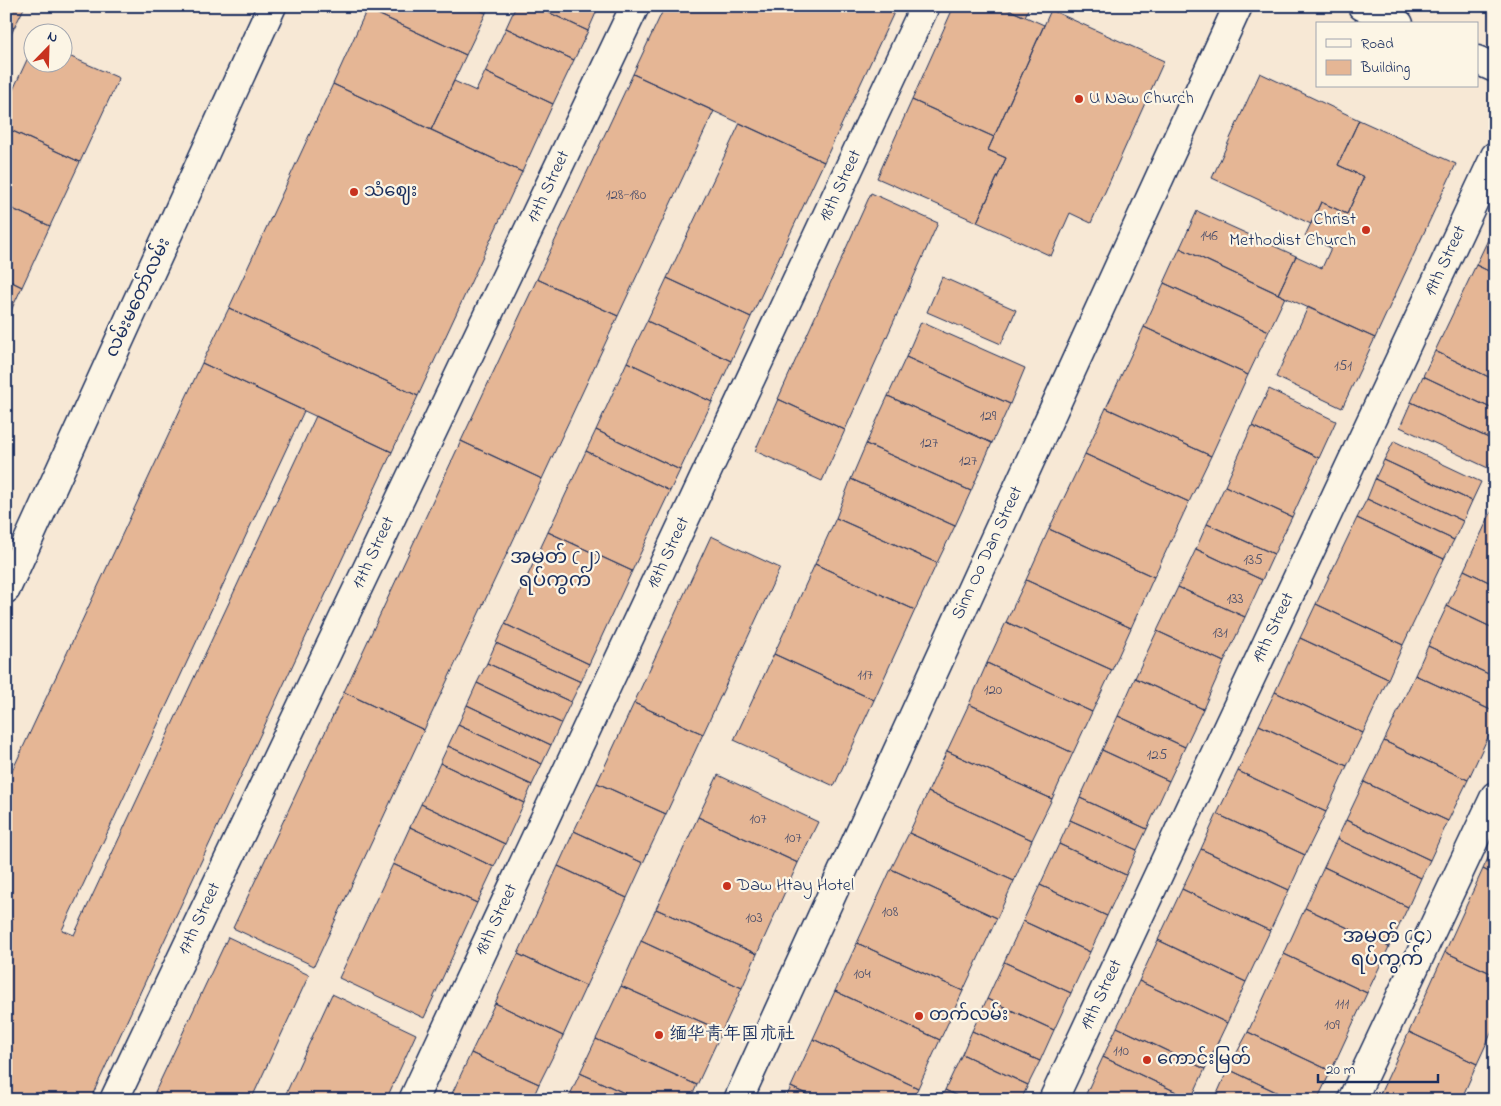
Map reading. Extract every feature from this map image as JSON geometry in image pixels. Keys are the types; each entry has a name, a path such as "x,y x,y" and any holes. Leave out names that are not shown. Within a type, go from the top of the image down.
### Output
{"street":[{"name":"လမ်းမတော်လမ်း","path":"6,589 272,6"},
{"name":"17th Street","path":"114,1100 635,6"},
{"name":"18th Street","path":"413,1100 925,6"},
{"name":"Sinn Oo Dan Street","path":"738,1100 1238,6"},
{"path":"1362,6 1395,22"},
{"path":"1478,60 1495,68"},
{"name":"19th Street","path":"1052,1100 1495,156"},
{"path":"1352,1100 1495,796"}],"building":[{"path":"6,6 25,6 14,28 6,25"},
{"path":"369,6 471,6 486,13 466,55 367,9"},
{"path":"471,6 489,6 486,13"},
{"path":"516,6 535,6 588,31 574,60 506,28"},
{"path":"535,6 599,6 588,31"},
{"path":"665,6 897,6 824,162 633,74"},
{"path":"954,6 1001,6 1044,25 994,137 912,100"},
{"path":"1001,6 1029,6 1025,17"},
{"path":"367,9 466,55 431,130 333,84"},
{"name":"U Naw Church","path":"1051,10 1164,61 1091,223 1070,213 1051,256 977,222 1006,158 988,150"},
{"path":"6,25 14,28 6,46"},
{"path":"506,28 574,60 553,104 485,72"},
{"path":"72,57 119,78 80,162 6,128 6,105 22,71 72,72"},
{"path":"485,72 553,104 522,172 431,130 454,81 476,91"},
{"path":"1260,73 1359,120 1338,165 1364,177 1347,214 1321,202 1311,224 1212,178"},
{"path":"633,74 714,111 618,316 537,279"},
{"path":"333,84 522,172 418,396 229,308"},
{"path":"912,100 994,137 988,150 1006,158 977,222 877,178"},
{"name":"Christ Methodist Church","path":"1359,120 1456,164 1375,338 1278,294 1296,256 1322,268 1331,248 1305,236 1321,202 1347,214 1364,177 1338,165"},
{"path":"740,123 824,162 751,317 667,278"},
{"path":"6,128 80,162 50,226 6,206"},
{"path":"871,193 938,223 845,430 778,399"},
{"path":"6,206 50,226 22,287 6,279"},
{"path":"1197,211 1296,256 1278,294 1180,248"},
{"path":"1495,225 1495,274 1476,265"},
{"path":"1180,248 1285,297 1269,331 1164,283"},
{"path":"1476,265 1495,274 1495,380 1435,351"},
{"path":"942,277 1016,310 1001,344 927,312"},
{"path":"667,278 751,317 731,361 647,321"},
{"path":"6,279 22,287 6,321"},
{"path":"537,279 618,316 542,479 461,441"},
{"path":"1164,283 1269,331 1248,375 1144,327"},
{"path":"1308,307 1375,338 1342,408 1276,377"},
{"path":"229,308 418,396 392,452 202,363"},
{"path":"647,321 731,361 712,402 627,362"},
{"path":"921,322 1025,368 1010,404 906,357"},
{"path":"1144,327 1248,375 1211,456 1106,408"},
{"path":"1435,351 1495,380 1495,410 1423,376"},
{"path":"906,357 1010,404 992,443 888,396"},
{"path":"627,362 712,402 680,470 596,430"},
{"path":"202,363 304,411 62,930 74,935 316,416 392,452 90,1100 6,1100 6,784"},
{"path":"1423,376 1495,410 1495,441 1411,402"},
{"path":"1269,389 1336,421 1319,458 1252,426"},
{"path":"888,396 992,443 971,491 866,444"},
{"path":"778,399 845,430 822,481 755,451"},
{"path":"1411,402 1495,441 1495,452 1488,468 1400,427"},
{"path":"1106,408 1211,456 1189,502 1085,454"},
{"path":"1252,426 1319,458 1292,517 1225,486"},
{"path":"596,430 680,470 670,491 586,451"},
{"path":"461,441 542,479 424,730 344,692"},
{"path":"1394,441 1481,482 1472,501 1384,460"},
{"path":"866,444 971,491 955,526 851,479"},
{"path":"586,451 670,491 632,571 548,532"},
{"path":"1085,454 1189,502 1154,577 1049,529"},
{"path":"1384,460 1472,501 1463,521 1375,479"},
{"path":"851,479 955,526 937,563 836,518"},
{"path":"1375,479 1463,521 1454,540 1367,499"},
{"path":"1225,486 1292,517 1274,554 1207,524"},
{"path":"1367,499 1454,540 1444,559 1357,518"},
{"path":"1495,504 1495,585 1464,570"},
{"path":"836,518 937,563 915,610 815,564"},
{"path":"1357,518 1444,559 1403,645 1316,604"},
{"path":"1207,524 1274,554 1262,580 1196,549"},
{"path":"1049,529 1154,577 1131,628 1026,580"},
{"path":"548,532 632,571 589,664 505,624"},
{"path":"711,536 780,568 703,734 634,703"},
{"path":"1196,549 1262,580 1245,617 1178,587"},
{"path":"815,564 915,610 874,700 774,654"},
{"path":"1464,570 1495,585 1495,629 1447,606"},
{"path":"1026,580 1131,628 1112,670 1006,622"},
{"path":"1178,587 1245,617 1224,662 1157,631"},
{"path":"1316,604 1403,645 1388,679 1300,638"},
{"path":"1447,606 1495,629 1495,677 1428,646"},
{"path":"1006,622 1112,670 1092,712 987,663"},
{"path":"505,624 589,664 581,682 496,643"},
{"path":"1157,631 1224,662 1203,709 1135,678"},
{"path":"1300,638 1388,679 1363,733 1275,692"},
{"path":"496,643 581,682 571,702 487,663"},
{"path":"1428,646 1495,677 1495,712 1415,675"},
{"path":"774,654 874,700 834,786 734,740"},
{"path":"487,663 571,702 561,723 477,683"},
{"path":"987,663 1092,712 1073,753 969,704"},
{"path":"1415,675 1495,712 1495,722 1468,780 1384,741"},
{"path":"1135,678 1203,709 1185,747 1118,716"},
{"path":"477,683 561,723 551,745 467,705"},
{"path":"344,692 424,730 314,966 233,928"},
{"path":"1275,692 1363,733 1347,766 1259,725"},
{"path":"634,703 703,734 666,814 597,783"},
{"path":"969,704 1073,753 1052,799 947,751"},
{"path":"467,705 551,745 542,764 458,725"},
{"path":"1118,716 1185,747 1169,781 1102,750"},
{"path":"458,725 542,764 532,785 448,746"},
{"path":"1259,725 1347,766 1326,812 1238,771"},
{"path":"1384,741 1468,780 1448,821 1364,782"},
{"path":"448,746 532,785 524,803 440,763"},
{"path":"1102,750 1169,781 1147,829 1080,798"},
{"path":"947,751 1052,799 1032,840 928,792"},
{"path":"440,763 524,803 505,844 421,804"},
{"path":"1238,771 1326,812 1305,855 1217,814"},
{"path":"718,775 818,822 798,863 698,817"},
{"path":"1364,782 1448,821 1430,860 1346,820"},
{"path":"597,783 666,814 643,863 574,831"},
{"path":"928,792 1032,840 1014,881 909,833"},
{"path":"1080,798 1147,829 1137,850 1070,820"},
{"path":"421,804 505,844 494,867 410,827"},
{"path":"1217,814 1305,855 1289,890 1201,849"},
{"name":"Daw Htay Hotel","path":"698,817 798,863 757,954 656,909"},
{"path":"1070,820 1137,850 1126,875 1059,844"},
{"path":"1346,820 1430,860 1421,878 1337,839"},
{"path":"410,827 494,867 477,903 393,864"},
{"path":"574,831 643,863 627,898 558,866"},
{"path":"909,833 1014,881 997,918 891,869"},
{"path":"1337,839 1421,878 1408,907 1324,867"},
{"path":"1495,843 1495,875 1483,869"},
{"path":"1059,844 1126,875 1107,916 1040,885"},
{"path":"1201,849 1289,890 1270,931 1182,889"},
{"path":"393,864 477,903 424,1018 339,978"},
{"path":"558,866 627,898 586,986 518,954"},
{"path":"1324,867 1408,907 1389,947 1305,908"},
{"path":"891,869 997,918 963,991 857,943"},
{"path":"1483,869 1495,875 1495,975 1445,952"},
{"path":"1040,885 1107,916 1090,952 1023,921"},
{"path":"1182,889 1270,931 1246,982 1158,940"},
{"path":"1305,908 1389,947 1367,993 1284,954"},
{"path":"656,909 757,954 742,988 641,941"},
{"path":"1023,921 1090,952 1071,993 1004,962"},
{"path":"228,937 309,975 251,1100 171,1100 155,1092"},
{"path":"1158,940 1246,982 1227,1023 1139,981"},
{"path":"641,941 742,988 722,1031 621,986"},
{"name":"တက်လမ်း","path":"857,943 963,991 940,1040 835,991"},
{"path":"1445,952 1495,975 1495,1025 1477,1064 1409,1032"},
{"path":"518,954 586,986 563,1036 495,1003"},
{"path":"1284,954 1367,993 1331,1071 1248,1032"},
{"path":"1004,962 1071,993 1054,1030 987,999"},
{"path":"1139,981 1227,1023 1205,1069 1117,1027"},
{"name":"缅华青年国术社","path":"621,986 722,1031 697,1085 596,1039"},
{"path":"835,991 940,1040 918,1088 813,1039"},
{"path":"332,994 416,1034 386,1100 283,1100"},
{"path":"987,999 1054,1030 1040,1061 972,1031"},
{"path":"495,1003 563,1036 539,1084 471,1053"},
{"path":"1117,1027 1205,1069 1191,1099 1103,1057"},
{"path":"972,1031 1040,1061 1028,1085 962,1054"},
{"path":"1248,1032 1331,1071 1317,1100 1293,1100 1228,1069"},
{"path":"1409,1032 1477,1064 1461,1100 1399,1100 1381,1092"},
{"path":"596,1039 697,1085 690,1100 640,1100 580,1073"},
{"path":"813,1039 918,1088 912,1100 819,1100 791,1087"},
{"path":"471,1053 539,1084 532,1100 449,1100"},
{"path":"962,1054 1028,1085 1021,1100 966,1100 945,1090"},
{"path":"1103,1057 1191,1099 1093,1100 1085,1096"},
{"path":"1228,1069 1293,1100 1230,1100 1217,1094"},
{"path":"580,1073 640,1100 575,1100 569,1097"},
{"path":"791,1087 819,1100 785,1100"},
{"path":"945,1090 966,1100 940,1100"},
{"path":"155,1092 171,1100 152,1100"},
{"path":"1381,1092 1399,1100 1378,1100"},
{"path":"1217,1094 1230,1100 1214,1100"}],"place":[{"name":"U Naw Church","path":"1079,99"},
{"name":"သံဈေး","path":"354,192"},
{"name":"Christ Methodist Church","path":"1366,230"},
{"name":"Daw Htay Hotel","path":"727,886"},
{"name":"တက်လမ်း","path":"919,1016"},
{"name":"缅华青年国术社","path":"659,1035"},
{"name":"ကောင်းမြတ်","path":"1147,1060"}],"district":[{"name":"အမှတ် (၂) ရပ်ကွက်","path":"555,570"},
{"name":"အမှတ် (၄) ရပ်ကွက်","path":"1387,948"}]}
